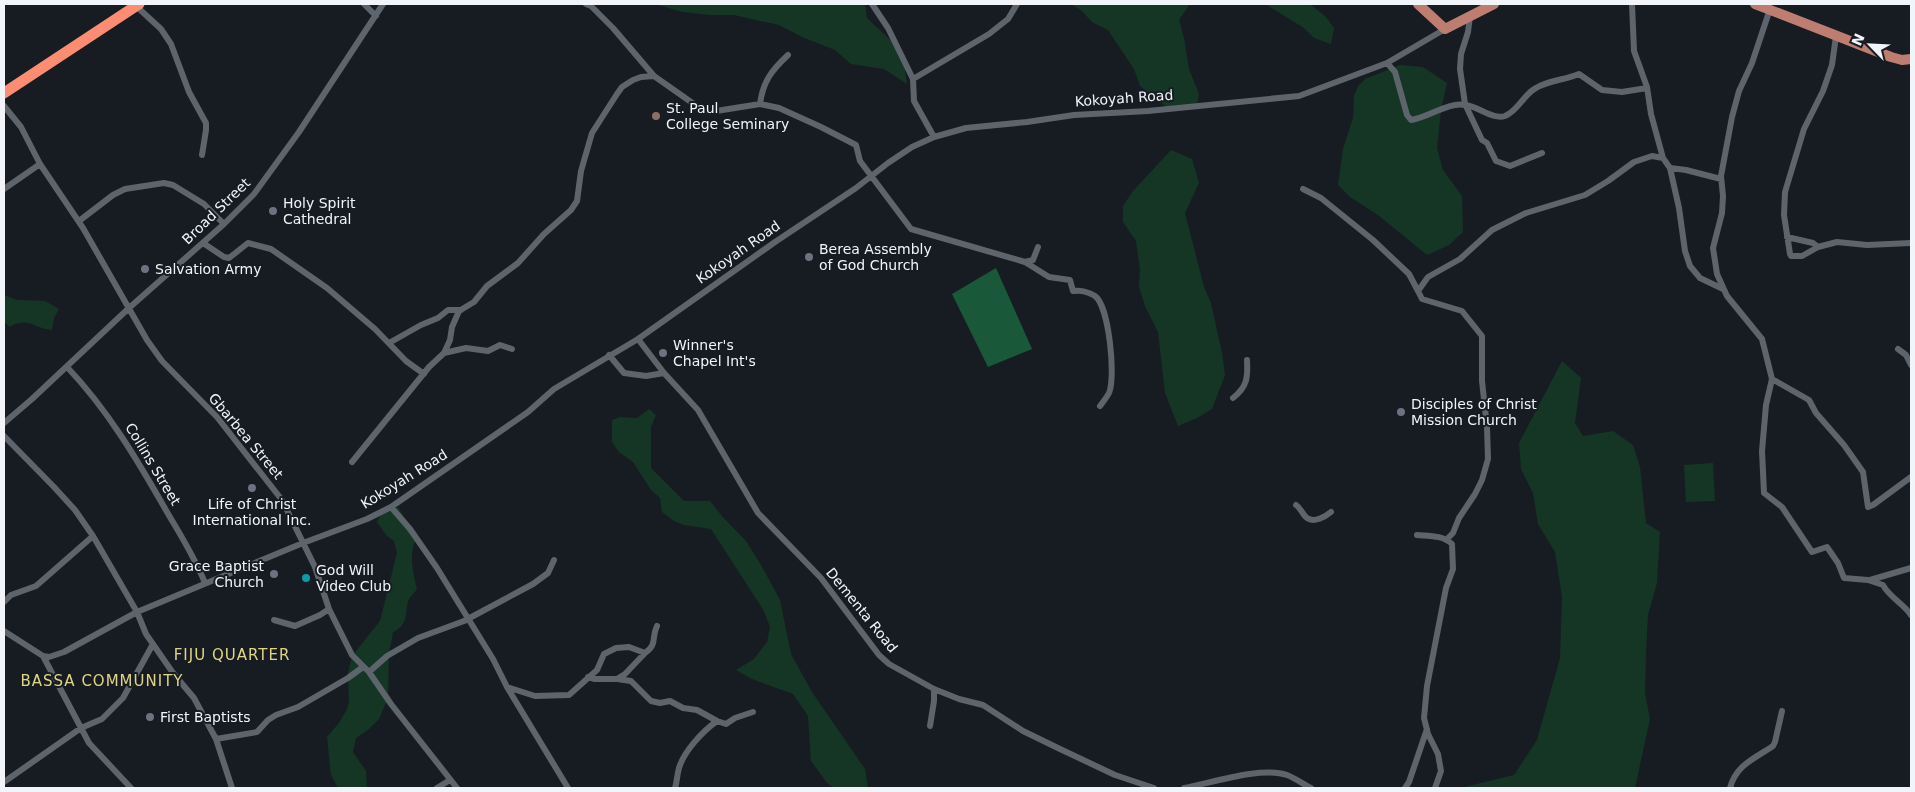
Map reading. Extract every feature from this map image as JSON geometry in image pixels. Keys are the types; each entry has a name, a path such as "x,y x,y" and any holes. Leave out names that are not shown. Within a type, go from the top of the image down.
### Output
{"highway":[{"path":"4,93 137,5"}],"main road":[{"name":"Kokoyah Road","path":"1445,28 1494,4"},
{"path":"1754,4 1891,57 1911,59"},
{"path":"1421,5 1445,28"}],"street":[{"path":"364,4 376,16"},
{"name":"Broad Street","path":"4,423 224,224 254,194 274,168 383,4"},
{"path":"586,4 613,28 654,76 701,108 710,112 760,104 779,108 821,126 856,145 860,161 911,229 1026,262 1049,278 1070,280 1073,291 1082,290 1095,296 1104,308 1112,353 1110,392 1100,406"},
{"path":"872,4 888,28 912,79 914,100 934,137"},
{"path":"912,79 989,34 1008,19 1017,4"},
{"path":"1632,4 1634,51 1647,88 1651,114 1663,158 1670,168 1679,208 1685,251 1690,266 1700,278 1723,289"},
{"path":"137,5 172,44 189,92 206,123 202,155"},
{"path":"1770,9 1752,63 1739,92 1723,160 1721,179 1722,213 1713,248 1717,274 1723,289 1762,339 1772,379 1766,406 1762,451 1764,493 1782,507 1812,552 1826,547 1838,563 1844,578 1868,580 1883,585 1888,593 1896,598 1911,614"},
{"path":"1470,16 1468,32 1460,54 1464,104 1482,140 1487,143 1496,160 1510,166 1542,153"},
{"name":"Kokoyah Road","path":"43,656 49,657 64,652 137,612 303,543 367,519 391,507 528,412 554,389 638,339 774,242 872,177 888,163 912,147 934,137 966,128 1074,116 1148,112 1299,96 1387,63 1445,28"},
{"path":"1836,36 1832,65 1823,91 1804,129 1785,192 1784,215 1791,256 1802,256 1818,247 1837,242 1867,245 1911,243"},
{"path":"760,104 764,85 776,66 788,55"},
{"path":"1387,63 1394,72 1407,115 1411,120 1434,113 1449,105 1464,104 1500,117 1507,115 1533,89 1545,82 1579,74 1602,90 1622,92 1647,88"},
{"path":"352,462 424,374 444,353 450,340 452,327 461,310 474,302 487,286 518,263 577,202 581,171 589,143 601,118 622,87 641,77 654,76"},
{"name":"Gbarbea Street","path":"4,106 21,127 40,164 79,221 147,340 162,361 217,417 282,500 315,567 329,609 352,655 369,672 391,704 457,788"},
{"path":"1418,291 1428,277 1460,259 1492,230 1526,213 1585,195 1634,162 1652,156 1663,158"},
{"path":"4,189 40,164"},
{"path":"1670,168 1721,179"},
{"path":"79,221 113,195 125,189 164,183 173,185 204,204 224,224"},
{"path":"1303,189 1320,198 1373,240 1409,274 1422,299 1462,310 1482,336 1482,387 1487,427 1488,459 1482,480 1475,494 1459,518 1453,533 1447,539"},
{"path":"1787,237 1818,247"},
{"path":"203,243 224,257 229,258 248,243 271,249 327,288 389,343 406,361 424,374"},
{"path":"1026,262 1033,260 1038,247"},
{"path":"389,343 438,318 448,310 461,310"},
{"name":"Dementa Road","path":"638,339 664,373 698,410 758,512 821,578 879,655 889,664 934,689 959,699 983,705 1023,731 1115,775 1154,788"},
{"path":"444,353 466,348 488,352 500,345 512,349"},
{"path":"1898,349 1906,355 1911,365"},
{"path":"609,355 624,374 646,376 664,373"},
{"path":"1233,398 1242,390 1248,377 1247,360"},
{"name":"Collins Street","path":"67,367 102,408 130,449 185,542 205,583"},
{"path":"1772,379 1810,400 1816,413 1839,439 1863,472 1868,507 1911,477"},
{"path":"4,436 75,510 94,536 137,612 146,634 173,673 194,698 216,739 232,788"},
{"path":"1296,505 1300,507 1308,518 1313,520 1325,517 1331,512"},
{"path":"391,507 410,529 437,568 493,659 507,687 568,788"},
{"path":"1417,535 1447,539 1452,544 1452,569 1446,588 1427,686 1424,718 1438,754 1441,771 1435,788"},
{"path":"4,602 11,596 36,586 94,536"},
{"path":"369,672 387,656 418,638 468,619 533,584 548,573 554,560"},
{"path":"1868,580 1911,568"},
{"path":"274,620 295,626 329,609"},
{"path":"617,679 625,674 652,648 655,640 654,632 656,626"},
{"path":"4,631 43,656 81,728 95,750 131,788"},
{"path":"4,782 81,728 102,719 123,698 153,644"},
{"path":"507,687 535,696 569,695 597,670 604,654 616,648 629,647 646,653"},
{"path":"216,739 257,732 268,720 276,715 298,708 363,667"},
{"path":"588,677 631,681 651,701 660,703 670,701 683,708 697,710 726,724 735,718 753,712"},
{"path":"930,726 934,689"},
{"path":"1730,788 1734,776 1743,765 1773,746 1776,742 1782,711"},
{"path":"675,788 678,768 684,758 696,740 717,721"},
{"path":"1405,788 1427,729"},
{"path":"1184,788 1244,775 1265,773 1286,775 1311,788"},
{"path":"437,788 450,780"}],"green space":[{"path":"655,4 865,4 867,18 902,51 907,84 884,69 851,64 835,50 802,37 779,25 734,15 682,12"},
{"path":"1071,4 1190,4 1179,20 1189,69 1199,94 1196,109 1170,110 1140,86 1134,69 1108,30 1092,22 1082,11"},
{"path":"1265,4 1310,4 1326,17 1334,28 1331,44 1314,38 1304,28"},
{"path":"1400,65 1423,67 1447,83 1441,110 1437,148 1443,170 1462,196 1463,232 1449,245 1427,255 1378,215 1350,197 1338,185 1343,149 1353,118 1354,96 1358,86 1365,79"},
{"path":"1171,150 1192,159 1199,183 1185,213 1204,287 1211,303 1225,375 1212,409 1178,426 1165,393 1158,332 1145,306 1139,287 1140,270 1136,241 1123,222 1123,206 1133,191"},
{"path":"996,268 1032,349 988,367 952,294"},
{"path":"4,295 17,300 45,301 59,309 54,318 52,330 26,323 10,327 4,322"},
{"path":"1562,361 1581,378 1575,423 1583,436 1613,431 1633,445 1640,467 1646,523 1660,532 1657,583 1648,615 1646,652 1645,693 1650,719 1635,788 1460,788 1514,775 1537,740 1560,658 1562,597 1555,552 1538,524 1533,493 1521,469 1519,443"},
{"path":"649,409 656,415 651,427 651,468 684,501 710,501 746,541 780,600 791,654 812,692 865,769 868,788 834,788 827,783 811,761 808,716 793,694 752,679 736,670 754,659 767,642 770,627 764,611 711,529 684,525 674,521 662,512 660,498 651,490 633,462 619,452 612,442 612,420 620,417 637,418"},
{"path":"1713,463 1715,501 1686,502 1684,465"},
{"path":"398,507 417,538 412,556 417,589 409,599 406,617 402,625 393,632 389,653 388,698 379,719 356,738 353,752 366,771 367,788 338,788 331,775 327,737 339,723 347,709 349,701 348,673 352,656 380,621 397,553 394,541 386,535 377,522 381,514"}],"place":[{"name":"St. Paul College Seminary","path":"656,116"},
{"name":"Holy Spirit Cathedral","path":"273,211"},
{"name":"Berea Assembly of God Church","path":"809,257"},
{"name":"Salvation Army","path":"145,269"},
{"name":"Winner's Chapel Int's","path":"663,353"},
{"name":"Disciples of Christ Mission Church","path":"1401,412"},
{"name":"Life of Christ International Inc.","path":"252,488"},
{"name":"Grace Baptist Church","path":"274,574"},
{"name":"God Will Video Club","path":"306,578"},
{"name":"First Baptists","path":"150,717"}],"district":[{"name":"FIJU QUARTER","path":"232,655"},
{"name":"BASSA COMMUNITY","path":"102,681"}]}
